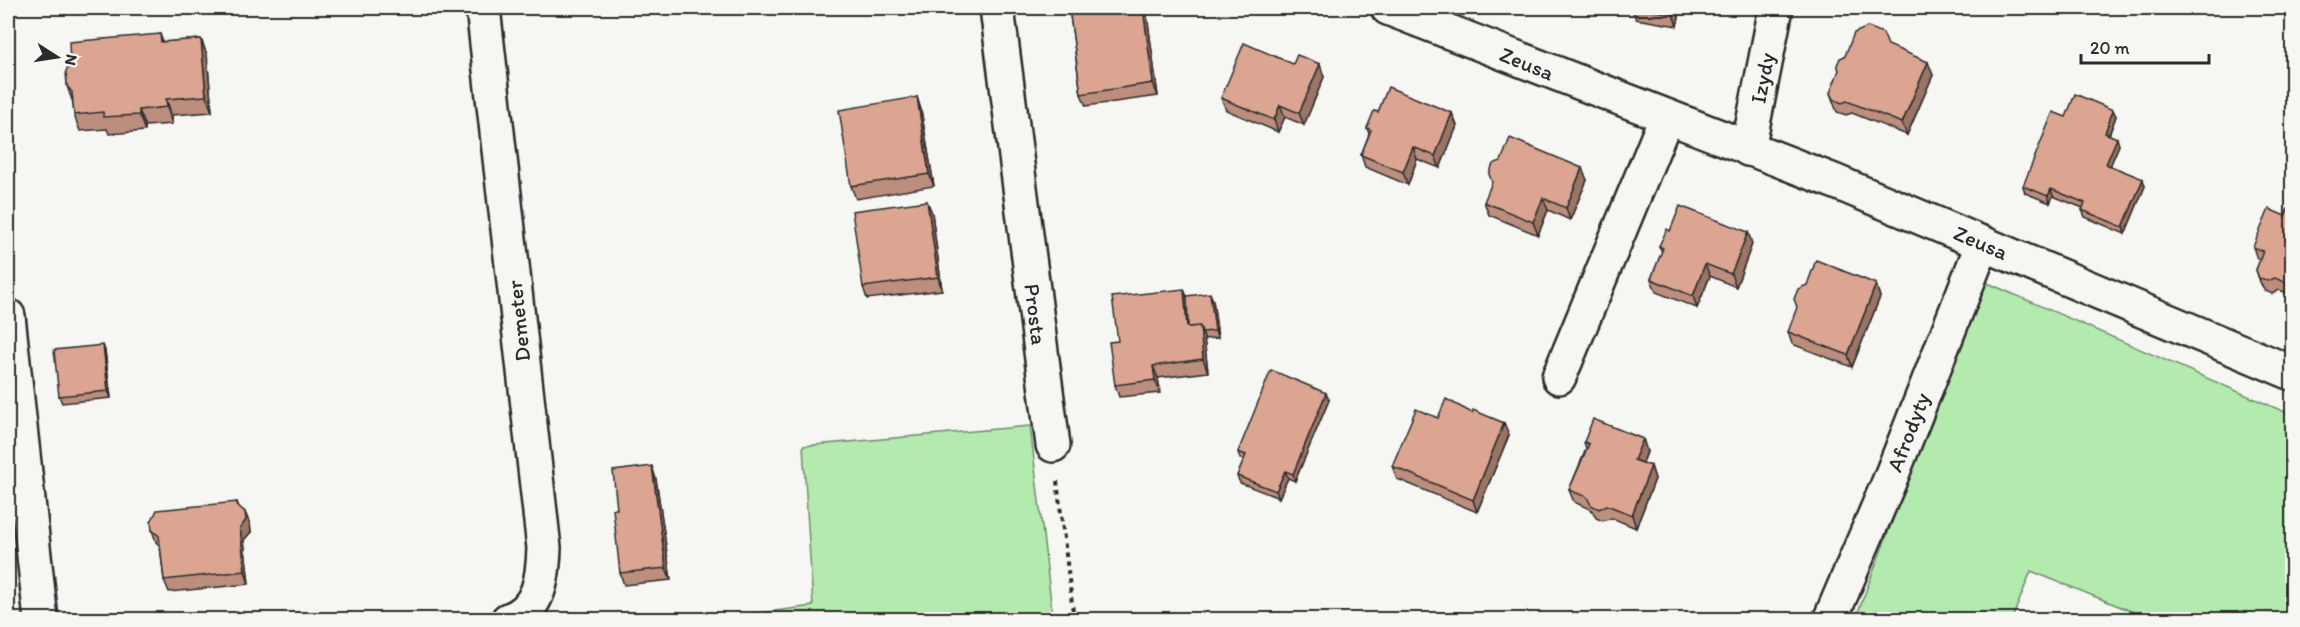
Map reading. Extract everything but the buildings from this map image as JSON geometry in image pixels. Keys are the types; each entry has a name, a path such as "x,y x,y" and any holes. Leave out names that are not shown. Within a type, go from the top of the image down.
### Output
{"street":[{"name":"Demeter","path":"483,8 544,548 543,576 539,591 527,607 508,620"},
{"name":"Prosta","path":"997,8 1053,445"},
{"name":"Zeusa","path":"1388,8 1983,243 2292,373"},
{"name":"Izydy","path":"1748,149 1776,8"},
{"path":"1559,377 1666,118"},
{"name":"Afrodyty","path":"1830,620 1889,482 1983,243"},
{"path":"8,316 41,620"}],"path":[{"path":"1053,445 1074,620"}],"green space":[{"path":"1983,281 2292,415 2292,619 2151,619 2031,571 2012,619 1855,620"},
{"path":"1030,426 1053,619 711,619 813,606 803,446"}]}
